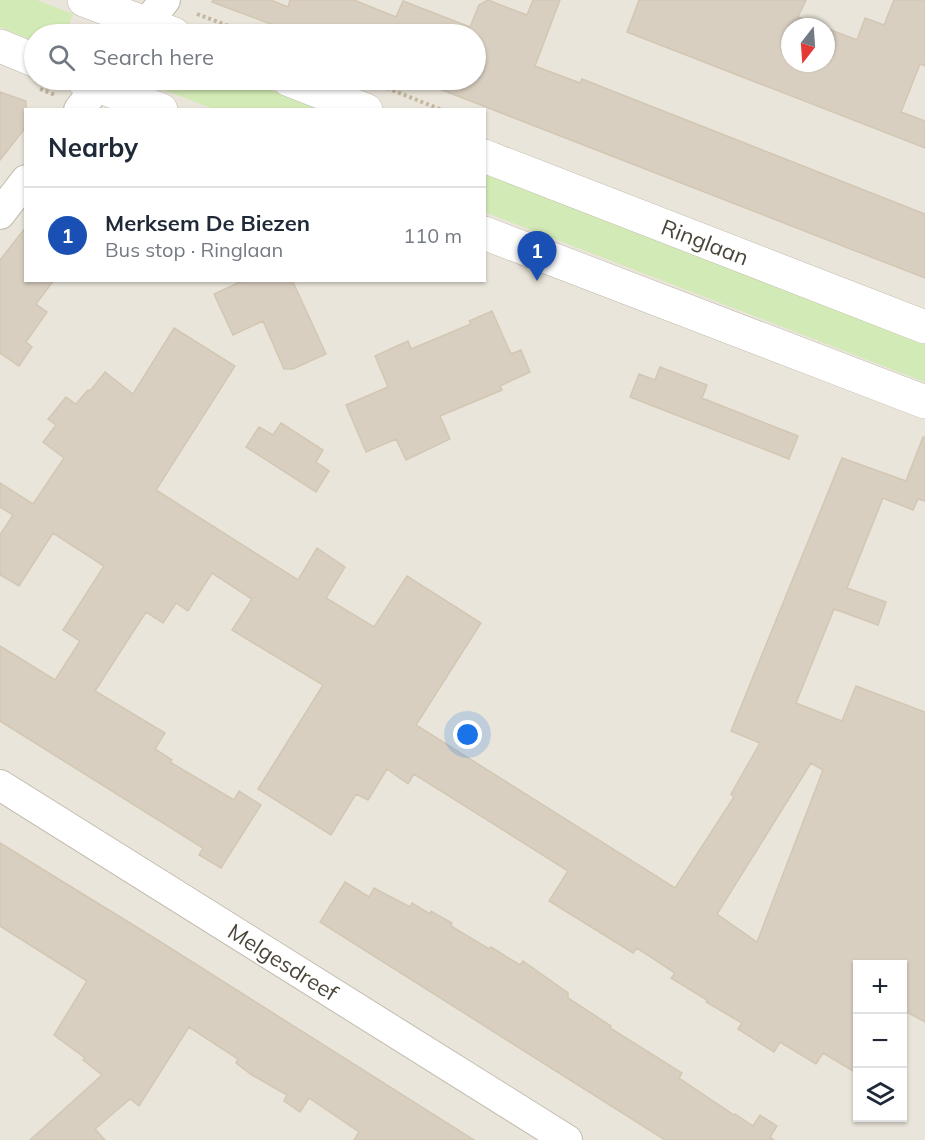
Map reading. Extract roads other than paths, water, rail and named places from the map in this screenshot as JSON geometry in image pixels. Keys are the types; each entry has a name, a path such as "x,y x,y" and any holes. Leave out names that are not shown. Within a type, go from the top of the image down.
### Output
{"street":[{"path":"84,0 158,19"},
{"path":"0,46 24,66"},
{"path":"337,90 371,97"},
{"path":"89,92 153,108"},
{"name":"Ringlaan","path":"486,157 925,327"},
{"path":"0,214 24,183"},
{"path":"486,234 925,402"},
{"name":"Melgesdreef","path":"0,785 567,1140"}],"place":[{"name":"Merksem De Biezen","path":"537,281"}]}
